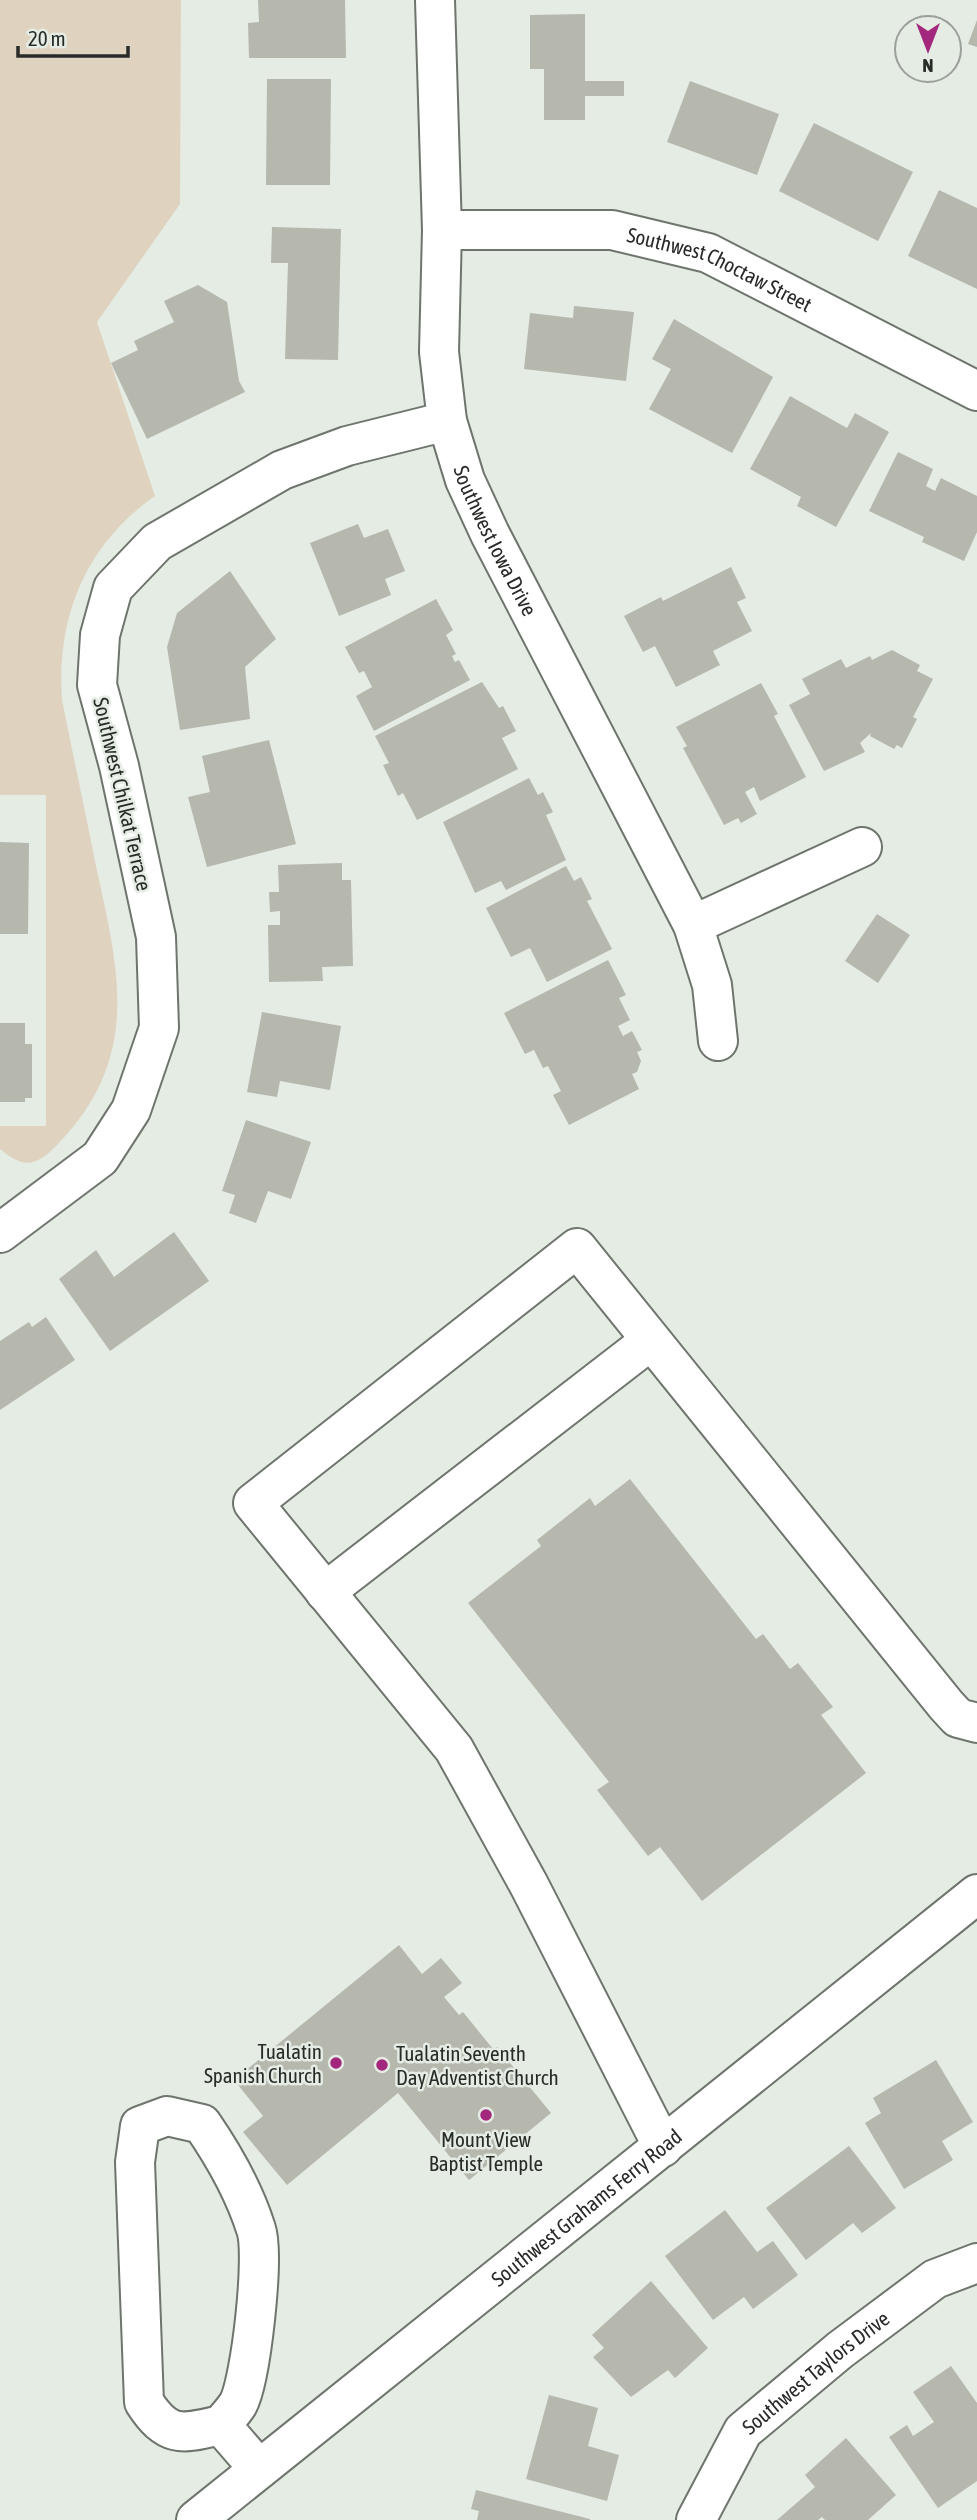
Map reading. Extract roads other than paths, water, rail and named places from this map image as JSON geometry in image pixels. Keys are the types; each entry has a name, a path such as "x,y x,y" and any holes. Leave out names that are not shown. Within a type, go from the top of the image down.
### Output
{"street":[{"name":"Southwest Iowa Drive","path":"435,0 442,229 439,352 447,421 465,480 490,534 693,925 704,952 712,985 718,1041"},
{"name":"Southwest Choctaw Street","path":"442,229 612,230 708,253 977,391"},
{"name":"Southwest Chilkat Terrace","path":"3,1225 100,1158 131,1110 159,1028 156,937 119,766 97,685 100,635 113,587 157,542 282,470 347,446 447,421"},
{"path":"693,925 862,847"},
{"path":"663,2147 529,1885 454,1749 253,1503 577,1248 946,1705 958,1718 977,1723"},
{"path":"325,1592 650,1341"},
{"name":"Southwest Grahams Ferry Road","path":"196,2520 977,1894"},
{"path":"167,2116 202,2124 225,2158 257,2232 257,2287 251,2351 239,2403 221,2425 180,2434 157,2422 144,2402 135,2162 140,2126 167,2116"},
{"name":"Southwest Taylors Drive","path":"696,2520 743,2431 840,2350 935,2279 977,2263"},
{"path":"221,2425 259,2469"}],"place":[{"name":"Tualatin Spanish Church","path":"336,2063"},
{"name":"Tualatin Seventh Day Adventist Church","path":"382,2065"},
{"name":"Mount View Baptist Temple","path":"486,2115"}]}
